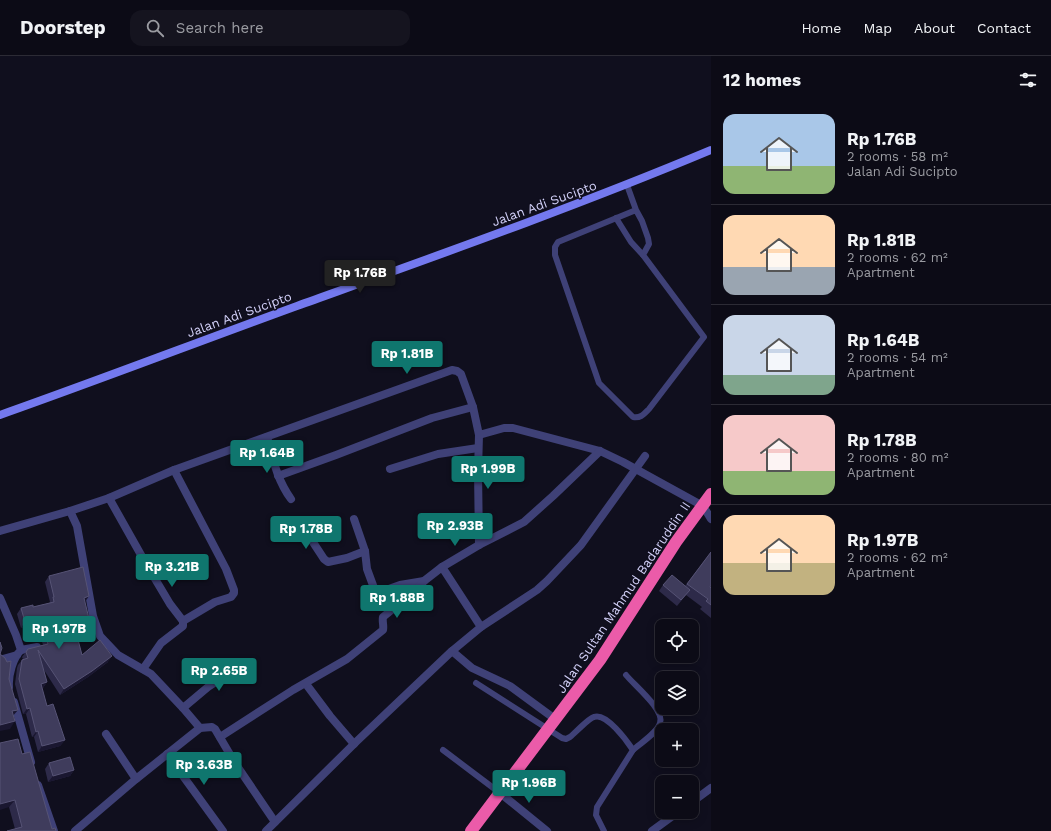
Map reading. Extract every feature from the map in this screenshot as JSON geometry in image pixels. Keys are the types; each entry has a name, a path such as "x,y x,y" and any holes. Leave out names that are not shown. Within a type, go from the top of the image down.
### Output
{"highway":[{"name":"Jalan Sultan Mahmud Badaruddin II","path":"471,831 600,660 676,542 711,494"}],"street":[{"name":"Jalan Adi Sucipto","path":"0,415 627,185 711,150"},
{"path":"0,531 70,512 109,498 174,470 452,370 461,374 473,408 479,435 479,545"},
{"path":"278,476 432,418 473,408"},
{"path":"479,435 504,428 513,428 600,451 636,468 702,506 711,519"},
{"path":"267,437 278,476 283,488 291,499"},
{"path":"390,469 438,454 478,448"},
{"path":"220,737 293,690 306,684 347,659 383,630 383,617 415,591 424,581 442,567 479,545 524,522 600,451"},
{"path":"266,831 354,744 452,651 481,627 537,590 547,581 581,545 645,456"},
{"path":"174,470 226,569 234,590 234,593 230,597 215,602 183,621"},
{"path":"109,498 170,604 183,621 183,626 161,644 143,669"},
{"path":"70,512 77,526 93,616 100,636 118,655 151,674 184,708 200,728"},
{"path":"354,519 365,551 367,569 374,588 386,590 400,585 424,581"},
{"path":"305,530 324,559 328,562 347,558 365,551"},
{"path":"442,567 478,620 481,627"},
{"path":"0,598 16,635 19,652 9,677 9,685 33,770 54,831"},
{"path":"0,660 19,652 37,647"},
{"path":"452,651 472,668 510,686 551,724"},
{"path":"184,708 208,687 219,680 250,668"},
{"path":"306,684 326,711 354,744"},
{"path":"75,831 136,779 200,728 212,727 215,729 235,763 275,822"},
{"path":"106,734 136,779"},
{"path":"167,754 223,831"},
{"path":"699,797 711,788"},
{"path":"500,793 547,831"},
{"path":"652,831 668,819"}],"lane":[{"path":"627,185 648,238 649,244 643,255"},
{"path":"636,210 558,242 555,247 555,255 599,383 633,417 642,416 653,404 704,337 711,333"},
{"path":"616,218 631,242 643,255 704,337"},
{"path":"604,831 596,815 597,807 633,750 657,729 661,723 661,717 658,710 626,676"},
{"path":"476,683 529,718 551,724 562,738 566,739 594,717 600,717 617,729 633,750"},
{"path":"443,750 500,793"}],"building":[{"path":"711,552 711,605 706,601 708,599 687,584"},
{"path":"83,567 89,596 84,598 91,627 76,632 82,655 100,640 112,656 64,689 38,650 47,682 41,684 47,706 53,704 65,740 42,746 38,731 36,732 30,708 27,709 19,679 22,660 28,658 26,652 28,649 48,644 43,626 40,627 38,619 25,622 21,608 54,602 49,576"},
{"path":"672,575 690,590 681,600 663,585"},
{"path":"0,642 2,648 0,654"},
{"path":"0,654 7,662 11,661 9,679 18,710 12,711 15,721 0,725"},
{"path":"18,739 22,754 30,752 52,829 55,828 56,831 7,831 22,827 15,800 0,804 0,743"},
{"path":"70,757 74,770 53,776 49,763"}]}
